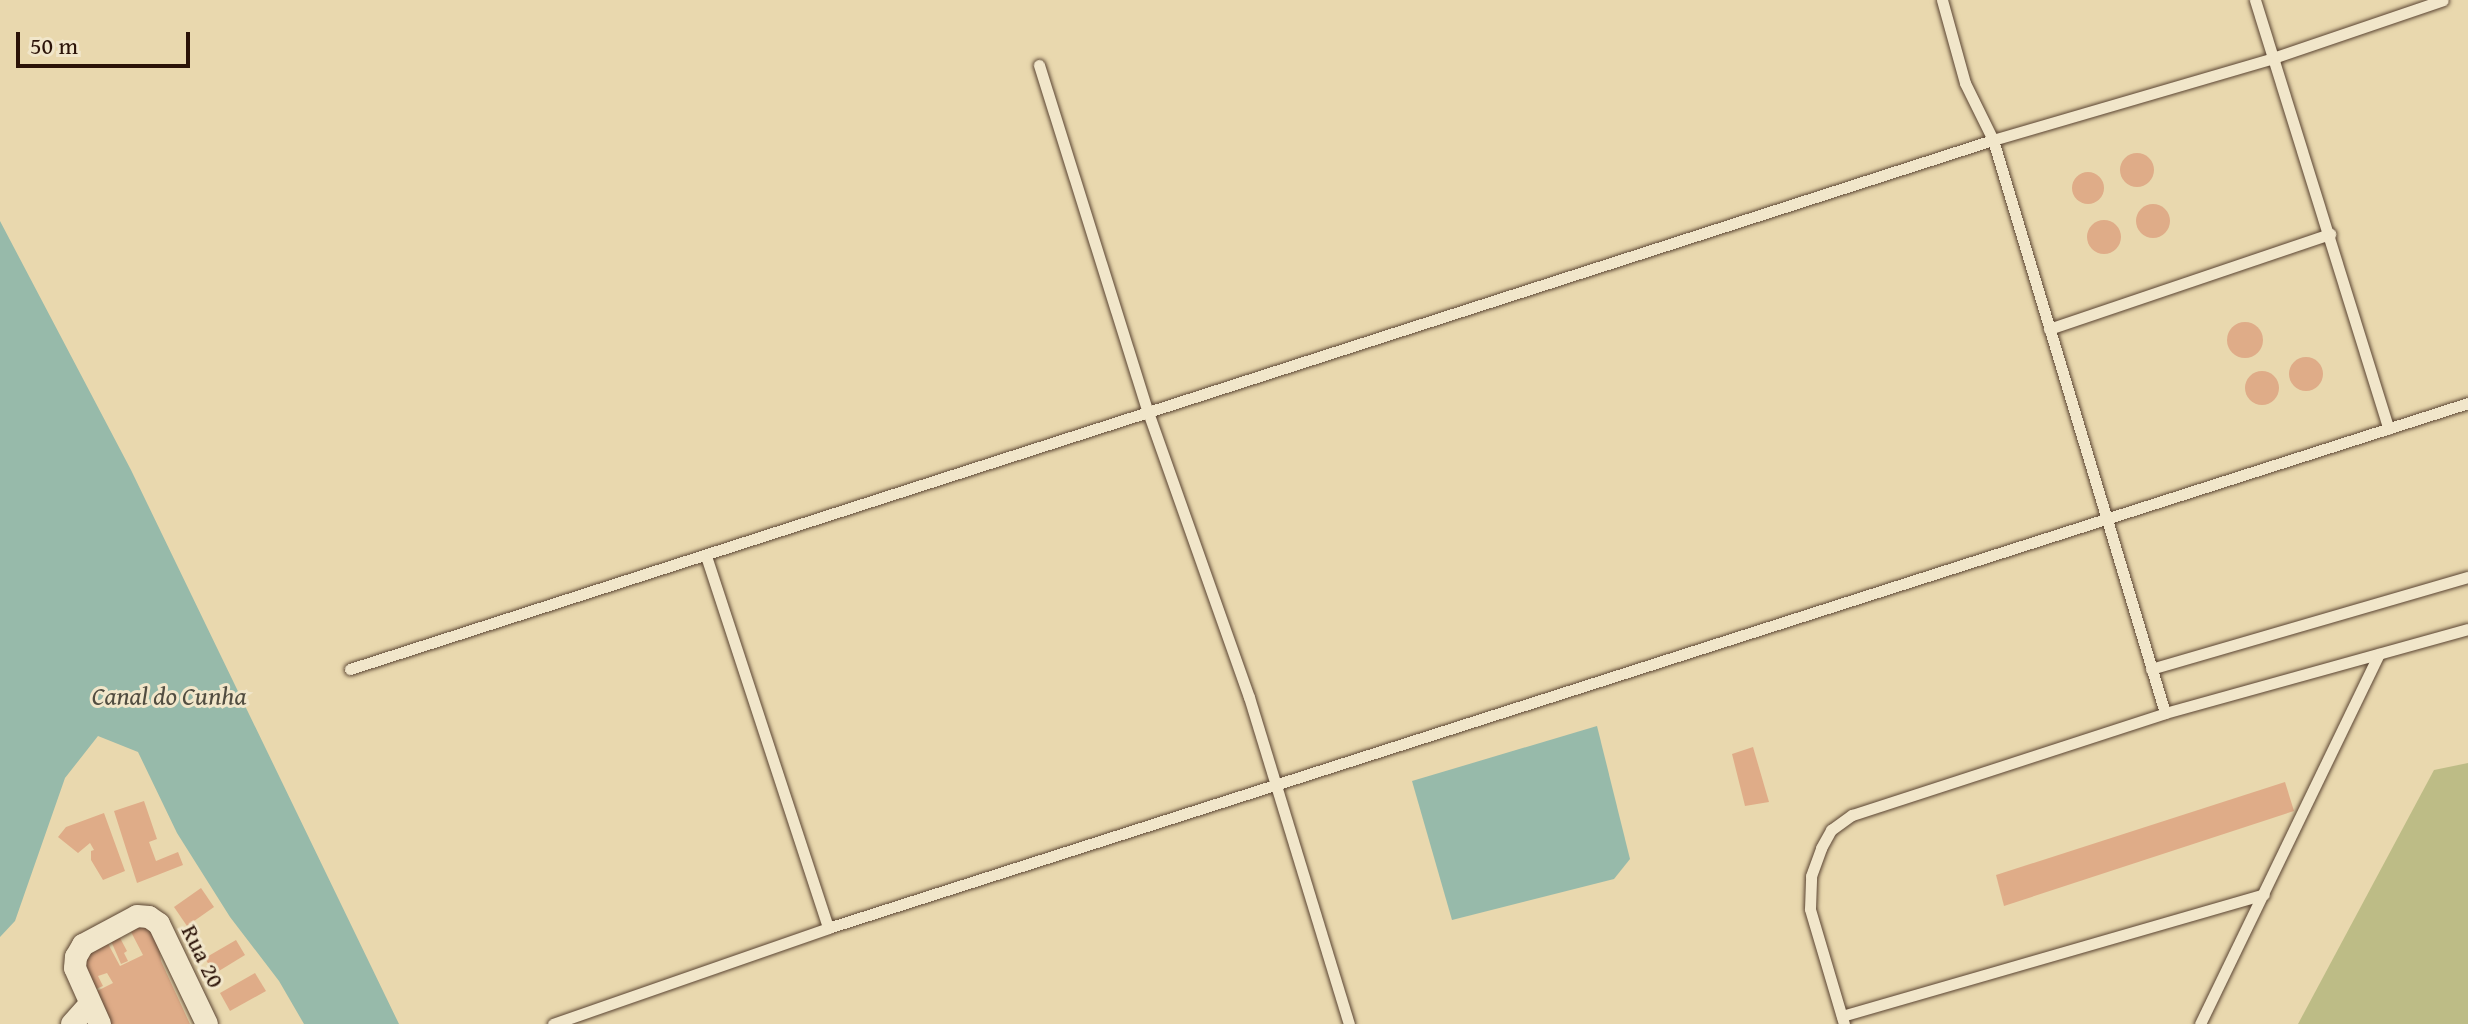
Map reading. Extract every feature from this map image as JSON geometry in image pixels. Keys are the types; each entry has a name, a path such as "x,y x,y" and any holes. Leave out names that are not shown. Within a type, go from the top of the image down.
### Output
{"street":[{"name":"Rua 20","path":"95,1014 75,968 76,957 83,945 118,925 137,916 149,917 159,924 207,1024"},
{"path":"72,1024 95,1014"}],"lane":[{"path":"1942,0 1965,83 1993,140 2105,522 2165,713"},
{"path":"2255,0 2276,57 2389,429"},
{"path":"350,669 1993,140 2276,57 2443,0"},
{"path":"1039,65 1148,412 1249,697 1349,1024"},
{"path":"2049,329 2330,234"},
{"path":"553,1024 828,928 2105,522 2468,403"},
{"path":"706,556 828,928"},
{"path":"2151,669 2468,577"},
{"path":"2264,894 1843,1020 1810,909 1811,876 1831,830 1852,815 2165,713 2468,629"},
{"path":"2200,1024 2379,654"}],"shaded area":[{"path":"2468,763 2468,1024 2298,1024 2434,770"}],"water":[{"name":"Canal do Cunha","path":"0,221 131,470 399,1024 304,1024 279,981 230,917 177,833 138,752 98,736 65,778 15,921 0,937"},
{"path":"1597,726 1630,859 1614,879 1452,920 1412,781"}],"building":[{"path":"2137,153 2149,158 2154,170 2149,182 2137,187 2125,182 2120,170 2125,158"},
{"path":"2088,172 2099,177 2104,188 2099,199 2088,204 2077,199 2072,188 2077,177"},
{"path":"2153,204 2165,209 2170,221 2165,233 2153,238 2141,233 2136,221 2141,209"},
{"path":"2104,220 2116,225 2121,237 2116,249 2104,254 2092,249 2087,237 2092,225"},
{"path":"2245,322 2258,327 2263,340 2258,353 2245,358 2232,353 2227,340 2232,327"},
{"path":"2306,357 2318,362 2323,374 2318,386 2306,391 2294,386 2289,374 2294,362"},
{"path":"2262,371 2274,376 2279,388 2274,400 2262,405 2250,400 2245,388 2250,376"},
{"path":"1753,747 1769,802 1745,806 1732,754"},
{"path":"2285,782 2294,811 2004,906 1996,875"},
{"path":"144,801 157,839 149,842 156,861 178,852 183,865 137,883 114,811"},
{"path":"104,813 125,871 103,880 91,860 91,851 94,850 90,843 78,853 58,837 66,827"},
{"path":"201,888 214,907 187,926 174,907"},
{"path":"140,925 150,929 159,946 161,961 190,1024 105,1024 91,994 113,983 107,973 98,976 103,986 89,992 81,956 106,940 120,966 143,955 130,930"},
{"path":"119,936 127,951 124,953 128,961 121,964 111,941"},
{"path":"236,940 245,955 214,974 205,958"},
{"path":"255,973 266,991 230,1011 220,993"}]}
